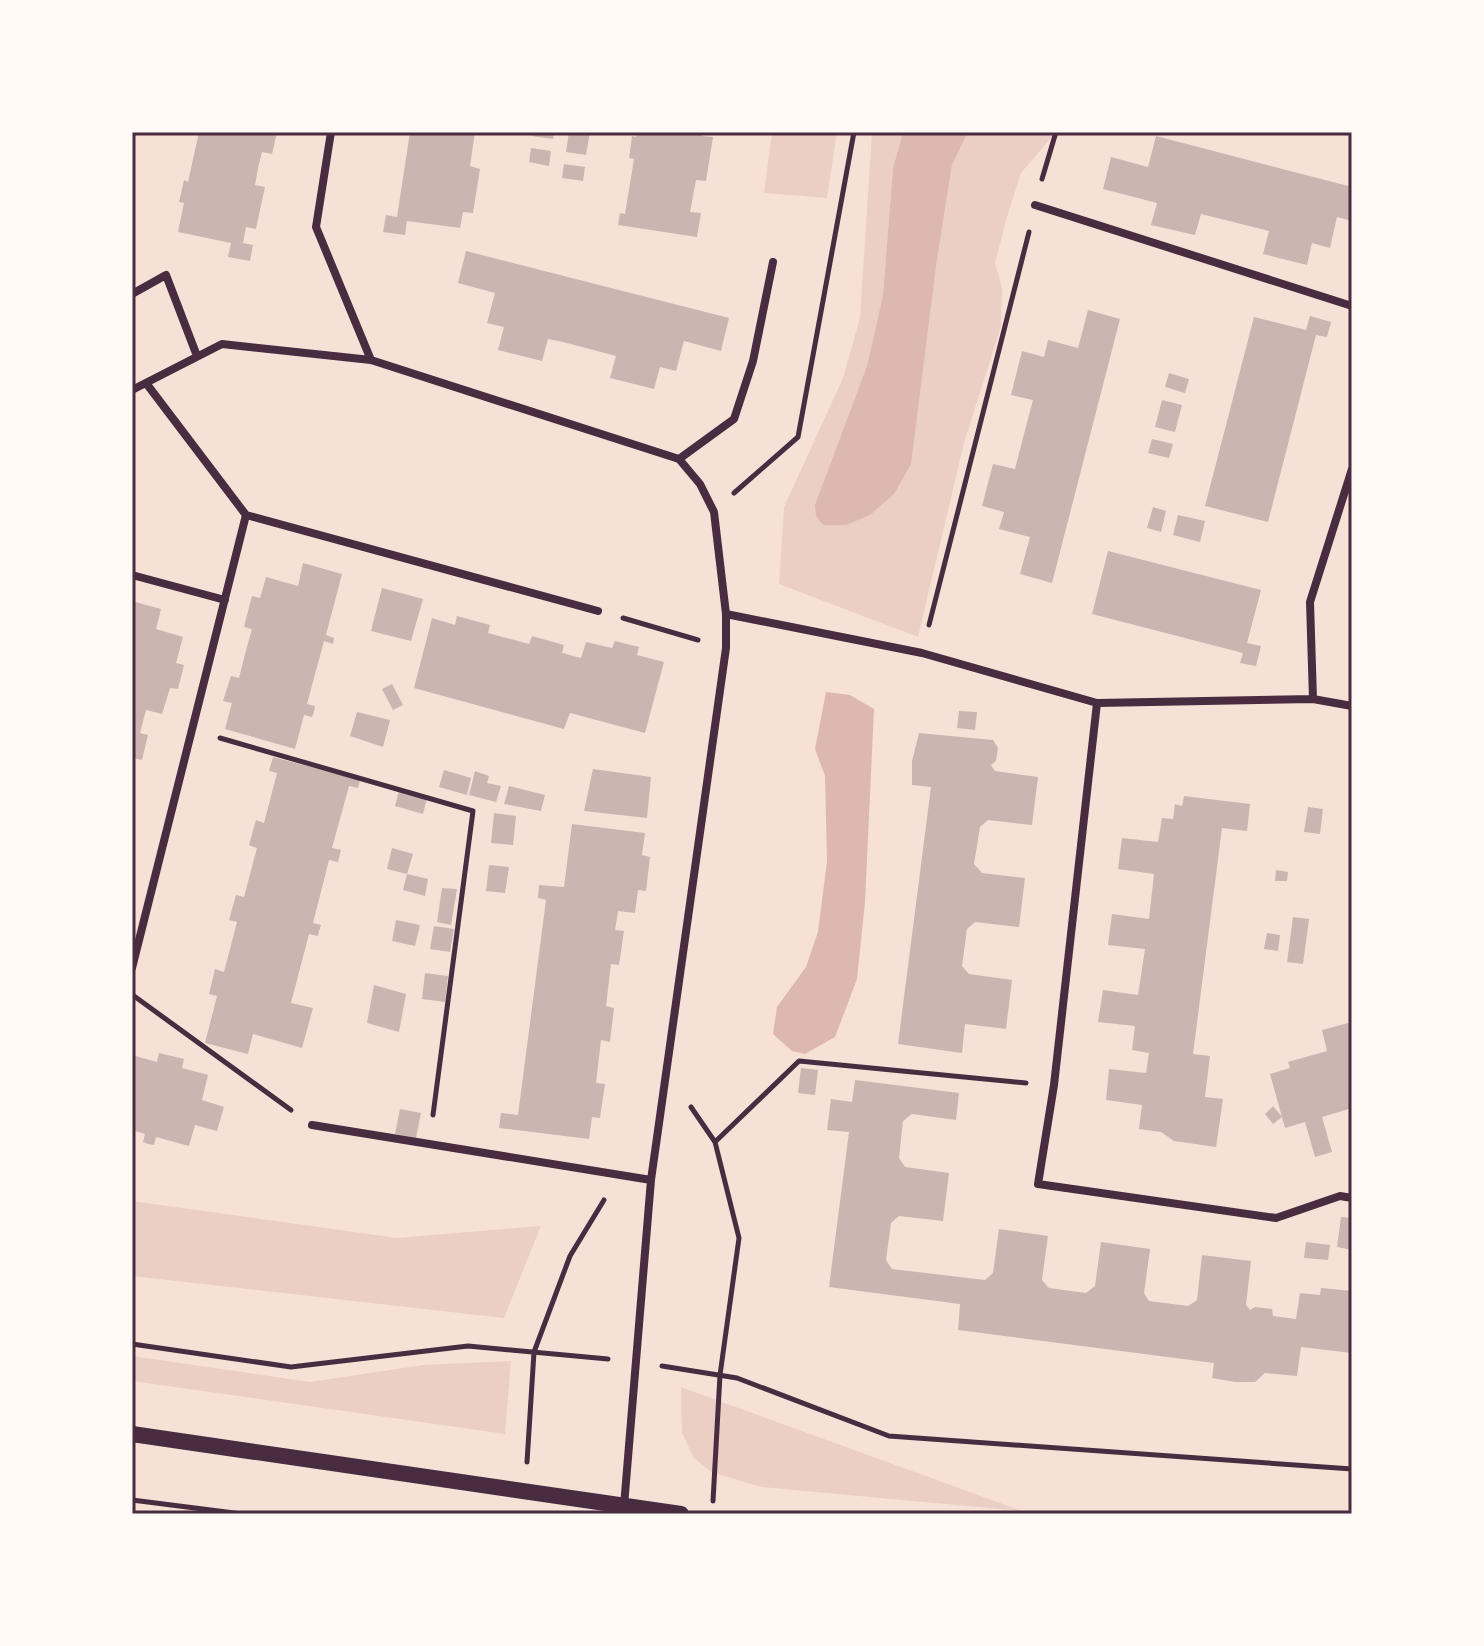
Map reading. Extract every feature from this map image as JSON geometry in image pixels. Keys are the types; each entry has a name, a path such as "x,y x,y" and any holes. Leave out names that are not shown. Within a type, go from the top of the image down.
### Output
{"main road":[{"path":"132,1434 681,1514"}],"street":[{"path":"331,132 316,227 371,360"},
{"path":"1035,205 1352,306"},
{"path":"679,459 734,419 753,361 773,262"},
{"path":"132,294 166,275 197,356"},
{"path":"132,390 222,344 371,360 679,459 700,484 714,512 726,614 726,648 651,1180 624,1507"},
{"path":"146,383 246,515 598,611"},
{"path":"1313,699 1310,602 1352,469"},
{"path":"132,968 246,515"},
{"path":"132,575 225,600"},
{"path":"726,614 922,653 1097,703 1313,699 1352,706"},
{"path":"1097,703 1054,1085 1038,1184 1276,1218 1340,1196 1352,1195"},
{"path":"312,1125 651,1180"}],"path":[{"path":"714,512 798,437 854,132"},
{"path":"922,653 1056,132"},
{"path":"598,611 726,648"},
{"path":"192,730 473,811 430,1144"},
{"path":"132,994 312,1125"},
{"path":"715,1142 799,1061 1054,1085"},
{"path":"132,1344 291,1367 468,1346 634,1361 737,1378 889,1436 1352,1469"},
{"path":"132,1500 242,1514"}],"shaded area":[{"path":"772,132 837,132 827,198 764,193"},
{"path":"872,132 903,132 893,168 883,295 867,366 936,266 952,165 968,132 1056,132 1021,173 1007,217 995,263 1002,288 1001,326 964,443 918,637 779,584 784,507 843,378 860,318"},
{"path":"903,132 968,132 952,165 911,464 894,494 870,515 846,525 823,525 816,516 815,505 867,366 883,295 893,168"},
{"path":"826,692 850,695 874,709 865,902 857,979 835,1037 805,1054 792,1051 773,1034 777,1007 806,967 818,932 827,861 825,776 815,749"},
{"path":"132,1201 397,1238 541,1226 504,1318 132,1276"},
{"path":"132,1356 310,1382 423,1365 511,1361 505,1434 132,1381"},
{"path":"681,1387 1022,1511 761,1487 711,1472 694,1458 682,1433"}],"building":[{"path":"199,132 277,132 272,154 262,152 258,168 255,185 265,187 256,229 246,227 243,243 253,245 250,261 228,257 231,243 178,232 184,203 179,202 184,180 188,182"},
{"path":"410,132 475,132 470,166 480,169 473,213 463,212 460,228 407,221 405,235 383,232 386,215 397,217"},
{"path":"533,132 554,132 553,139 532,136"},
{"path":"569,132 590,132 586,155 566,152"},
{"path":"637,132 703,132 702,136 713,137 706,181 696,180 690,212 701,213 697,237 618,225 620,213 625,214 634,159 629,158 632,136 636,137"},
{"path":"1156,136 1352,187 1352,221 1337,217 1330,248 1312,243 1307,265 1263,254 1269,231 1201,214 1195,235 1151,225 1157,203 1103,189 1111,157 1148,167"},
{"path":"531,148 551,151 549,166 529,162"},
{"path":"564,164 585,167 583,181 562,178"},
{"path":"466,251 729,318 721,351 684,341 676,371 660,367 654,389 610,378 616,356 563,342 548,339 542,361 498,350 504,327 487,323 495,293 458,283"},
{"path":"1088,310 1120,319 1052,583 1020,574 1030,537 999,529 1004,512 982,506 993,464 1015,469 1033,400 1011,395 1022,351 1044,357 1048,340 1078,348"},
{"path":"1310,316 1331,322 1327,337 1316,335 1268,522 1205,506 1254,317 1306,330"},
{"path":"1169,373 1189,379 1185,393 1165,387"},
{"path":"1162,400 1182,405 1175,432 1155,427"},
{"path":"1152,439 1173,444 1169,458 1148,453"},
{"path":"1153,507 1166,511 1161,532 1147,528"},
{"path":"1178,515 1205,521 1200,542 1173,535"},
{"path":"1108,551 1261,590 1247,643 1261,646 1256,666 1240,663 1243,653 1092,614"},
{"path":"303,563 342,574 326,635 334,638 333,644 324,641 307,704 315,706 314,712 312,717 304,715 295,749 225,729 232,703 223,701 231,676 239,678 252,629 244,627 252,596 260,598 266,577 298,586"},
{"path":"382,588 423,599 411,641 371,631"},
{"path":"132,601 161,609 156,629 183,637 176,663 184,665 178,689 170,688 162,714 146,710 140,733 148,735 142,760 132,758"},
{"path":"457,616 490,625 488,633 529,644 532,636 564,645 562,653 581,658 586,642 612,648 615,641 639,647 637,655 664,662 645,733 570,713 564,729 414,688 432,618 455,625"},
{"path":"392,684 403,705 393,710 382,689"},
{"path":"959,711 977,712 975,730 957,728"},
{"path":"357,712 390,720 383,747 350,736"},
{"path":"919,733 993,740 998,748 996,761 991,765 995,771 1038,777 1032,825 988,820 980,827 974,864 982,873 1025,878 1019,927 975,922 967,929 962,966 969,974 1012,980 1006,1029 965,1024 962,1053 898,1044 931,787 912,785 912,761"},
{"path":"273,757 360,780 358,788 349,786 332,848 341,850 338,862 329,860 313,923 321,925 318,936 309,934 291,1003 313,1008 302,1048 253,1034 248,1054 205,1043 217,996 209,994 215,969 224,972 237,922 229,920 236,895 244,897 257,848 249,845 256,820 264,823 277,773 269,771"},
{"path":"593,769 651,777 647,818 584,811"},
{"path":"444,770 471,778 467,795 439,787"},
{"path":"475,771 489,776 487,783 501,786 496,802 469,795"},
{"path":"509,786 545,795 541,811 504,804"},
{"path":"399,791 427,798 423,814 395,806"},
{"path":"1184,796 1250,804 1247,831 1222,828 1193,1054 1210,1056 1205,1097 1223,1099 1216,1147 1174,1141 1161,1132 1139,1129 1142,1105 1106,1100 1109,1069 1146,1073 1149,1053 1132,1050 1135,1026 1098,1022 1103,990 1138,995 1145,949 1108,945 1112,914 1149,919 1154,874 1118,869 1122,838 1158,842 1162,818 1173,819 1175,804 1182,806"},
{"path":"1308,807 1323,809 1320,834 1304,832"},
{"path":"494,813 516,816 513,845 491,843"},
{"path":"572,824 645,833 642,855 650,857 646,891 638,890 635,913 618,911 615,930 624,931 619,965 611,964 606,1006 614,1008 610,1042 601,1040 596,1083 605,1084 600,1118 592,1117 589,1139 499,1128 501,1113 518,1115 546,900 538,898 539,885 564,887"},
{"path":"392,848 413,854 407,874 387,869"},
{"path":"489,865 509,867 505,893 486,891"},
{"path":"1276,870 1288,872 1287,881 1275,881"},
{"path":"407,874 428,879 425,896 403,890"},
{"path":"442,888 457,889 451,925 437,922"},
{"path":"1293,917 1309,919 1303,964 1287,962"},
{"path":"396,920 420,925 415,946 392,941"},
{"path":"434,926 454,929 450,952 430,949"},
{"path":"1267,933 1280,935 1278,951 1264,949"},
{"path":"425,973 448,976 445,1002 422,999"},
{"path":"374,985 406,994 399,1032 367,1023"},
{"path":"1352,1022 1352,1108 1322,1117 1332,1152 1315,1157 1305,1122 1285,1128 1270,1074 1290,1068 1288,1062 1327,1051 1322,1030"},
{"path":"159,1053 184,1059 182,1068 208,1075 202,1100 224,1107 217,1131 195,1125 189,1146 156,1137 154,1145 148,1144 143,1142 145,1134 132,1130 132,1055 157,1062"},
{"path":"801,1068 818,1070 815,1095 798,1093"},
{"path":"855,1080 959,1093 956,1120 912,1114 903,1121 899,1158 905,1167 949,1173 943,1221 899,1216 891,1223 886,1260 892,1269 985,1280 993,1273 999,1229 1048,1236 1042,1280 1049,1288 1086,1293 1095,1286 1101,1242 1150,1249 1144,1293 1149,1301 1188,1306 1197,1300 1202,1255 1251,1261 1246,1305 1250,1310 1255,1307 1272,1309 1273,1316 1296,1319 1300,1293 1320,1295 1321,1288 1352,1291 1352,1353 1301,1347 1297,1376 1265,1373 1255,1382 1235,1382 1212,1378 1214,1363 958,1330 960,1304 829,1287 849,1132 827,1130 831,1099 852,1102"},
{"path":"1273,1106 1282,1117 1273,1124 1265,1114"},
{"path":"400,1109 421,1113 416,1138 395,1134"},
{"path":"1341,1217 1352,1218 1352,1250 1337,1247"},
{"path":"1306,1242 1330,1245 1328,1260 1304,1258"}]}
